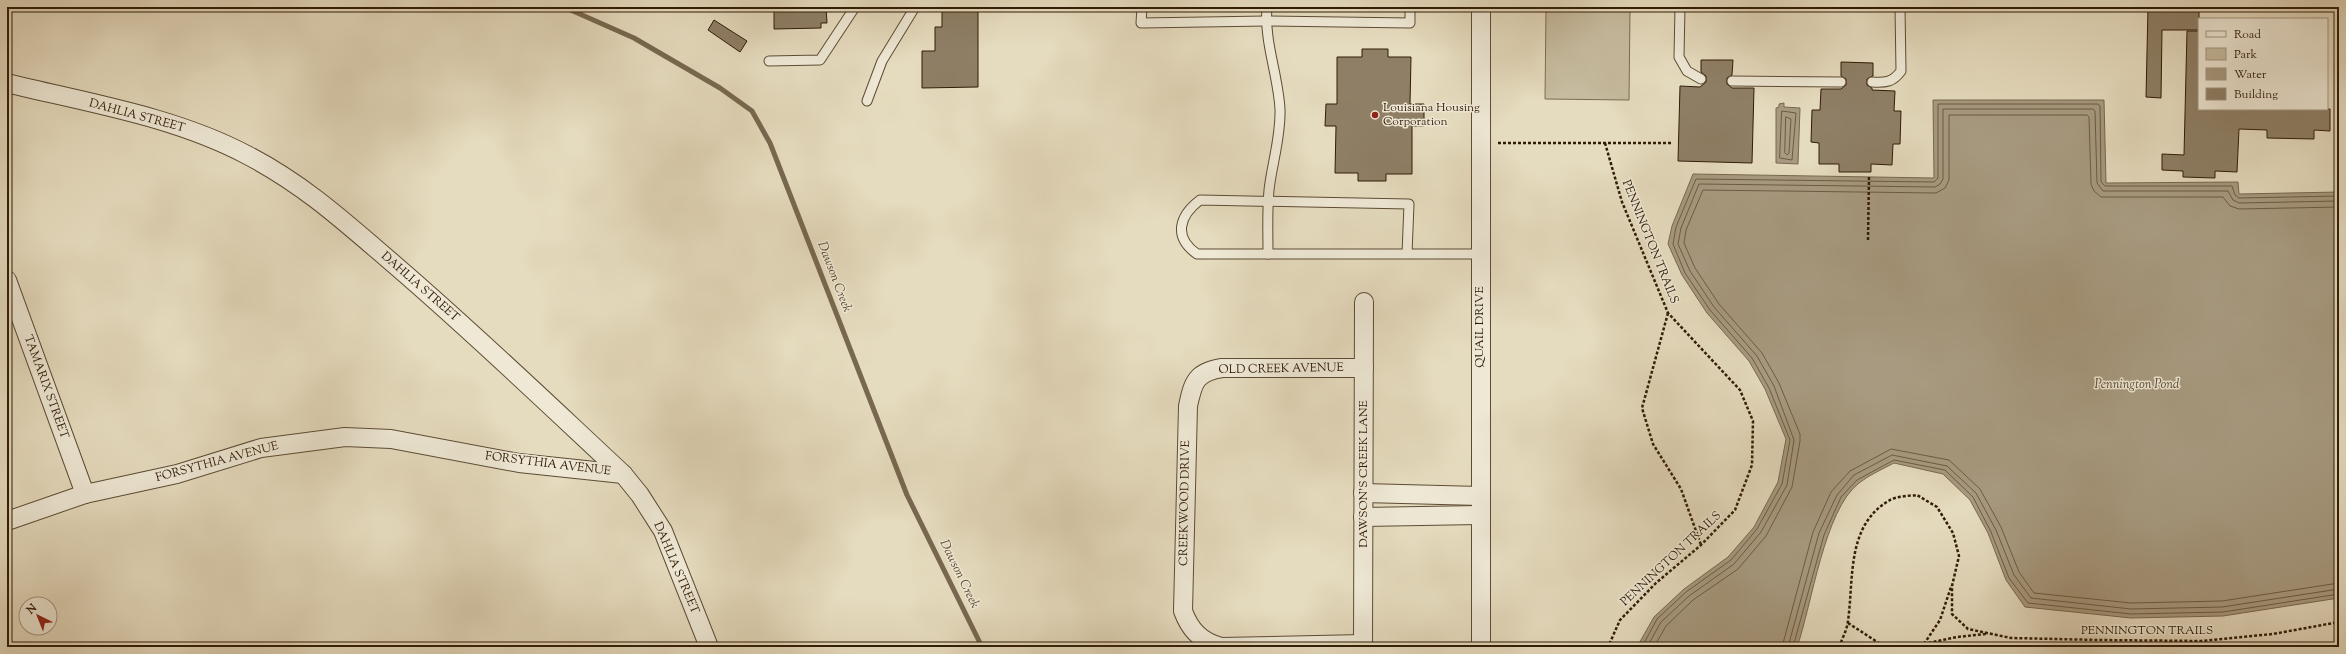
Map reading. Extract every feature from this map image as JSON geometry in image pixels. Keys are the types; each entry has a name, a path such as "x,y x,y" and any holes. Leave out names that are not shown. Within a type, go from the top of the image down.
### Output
{"street":[{"name":"QUAIL DRIVE","path":"1481,7 1479,515 1481,647"},
{"name":"DAHLIA STREET","path":"7,83 161,120 223,143 302,187 340,217 436,301 622,474 640,495 663,531 709,647"},
{"name":"TAMARIX STREET","path":"7,280 85,494"},
{"name":"DAWSON'S CREEK LANE","path":"1363,645 1364,302"},
{"name":"OLD CREEK AVENUE","path":"1200,376 1209,370 1222,368 1364,368"},
{"name":"CREEKWOOD DRIVE","path":"1200,376 1193,385 1188,406 1183,611 1193,632 1210,644 1221,647 1363,645"},
{"name":"FORSYTHIA AVENUE","path":"7,522 85,494 176,474 261,448 345,437 391,439 519,462 622,474"},
{"path":"1363,493 1480,496"},
{"path":"1363,517 1479,515"}],"lane":[{"path":"769,61 820,60 855,7"},
{"path":"867,101 882,60 915,7"},
{"path":"1142,7 1141,23 1266,20 1410,24 1410,7"},
{"path":"1267,7 1266,20 1269,48 1276,73 1280,108 1280,132 1269,202 1268,254"},
{"path":"1680,7 1679,57 1687,71 1701,79"},
{"path":"1872,82 1884,83 1894,80 1901,71 1900,7"},
{"path":"1732,81 1841,82"},
{"path":"1407,254 1409,204 1200,200 1190,208 1183,221 1182,234 1186,247 1196,254 1268,254 1407,254 1481,254"}],"path":[{"path":"1480,143 1671,144"},
{"name":"PENNINGTON TRAILS","path":"1605,143 1622,202 1668,313 1740,390 1753,421 1752,465 1735,510 1701,545 1656,583 1620,620 1608,647"},
{"path":"1868,240 1869,177"},
{"path":"1668,313 1642,408 1653,444 1681,489 1701,545"},
{"name":"PENNINGTON TRAILS","path":"1839,647 1848,623 1850,587 1856,548 1866,520 1891,499 1917,495 1937,507 1953,533 1959,556 1952,586 1952,614 1968,629 2011,638 2201,641 2273,634 2339,622"},
{"path":"1924,644 1940,620 1952,586"},
{"path":"1848,623 1885,647"},
{"path":"1910,647 1957,637 1989,634"}],"green space":[{"path":"1546,9 1630,10 1629,100 1545,99"}],"water":[{"name":"Pennington Pond","path":"1933,100 2104,100 2106,183 2238,182 2239,194 2339,192 2339,598 2223,616 2131,618 2025,607 2006,580 1988,533 1970,500 1943,474 1894,463 1859,483 1847,496 1837,514 1820,559 1803,629 1797,647 1637,647 1654,617 1684,589 1728,557 1754,527 1778,482 1786,439 1765,389 1749,361 1707,313 1682,275 1668,244 1672,226 1693,174 1934,178"},
{"path":"1784,103 1784,107 1800,108 1798,164 1776,163 1776,108 1779,107 1779,104"}],"building":[{"path":"774,7 826,7 827,23 821,23 821,28 774,29"},
{"path":"2148,7 2199,7 2198,30 2162,30 2161,98 2146,97"},
{"path":"942,10 978,10 978,87 922,88 922,51 935,51 935,27 942,27"},
{"path":"714,20 747,41 740,52 708,30"},
{"path":"2187,31 2198,31 2198,110 2330,109 2330,131 2314,130 2314,139 2267,138 2267,130 2239,129 2237,172 2215,171 2215,178 2183,177 2183,171 2162,170 2162,154 2184,155"},
{"name":"Louisiana Housing Corporation","path":"1362,49 1388,49 1388,57 1411,57 1410,104 1424,104 1424,126 1412,126 1412,174 1386,174 1386,181 1358,181 1358,173 1335,173 1336,126 1325,126 1326,104 1337,104 1337,57 1362,57"},
{"path":"1701,60 1733,60 1732,75 1727,78 1727,84 1732,88 1754,88 1752,163 1678,161 1680,86 1700,87 1706,82 1706,76 1701,72"},
{"path":"1841,62 1873,63 1873,76 1867,79 1867,85 1872,88 1872,90 1895,91 1894,111 1901,111 1900,144 1893,144 1892,165 1871,164 1871,172 1839,172 1839,164 1819,164 1819,143 1811,142 1812,110 1820,110 1821,89 1841,89 1846,85 1846,79 1841,76"}],"waterway":[{"name":"Dawson Creek","path":"564,7 634,38 720,88 752,111 770,143 907,495 982,647"}],"place":[{"name":"Louisiana Housing Corporation","path":"1375,115"}]}
